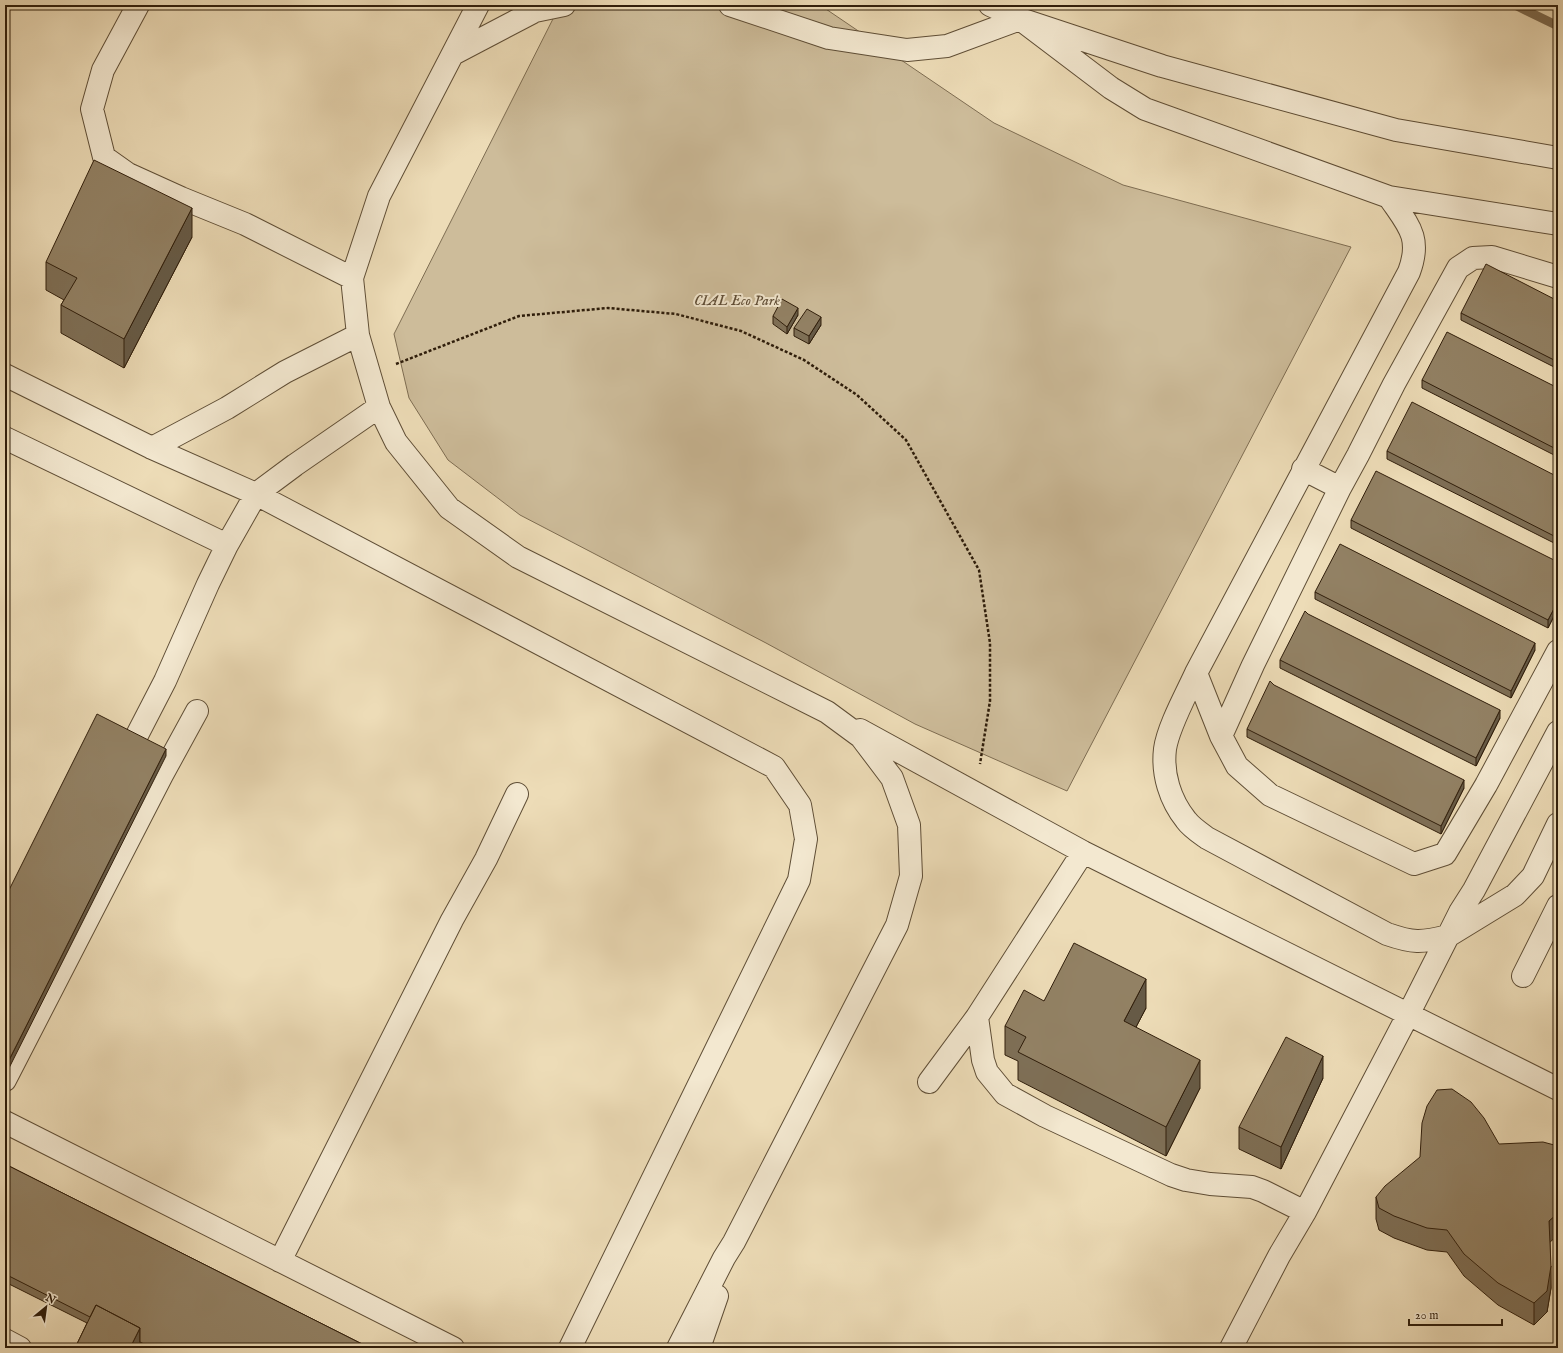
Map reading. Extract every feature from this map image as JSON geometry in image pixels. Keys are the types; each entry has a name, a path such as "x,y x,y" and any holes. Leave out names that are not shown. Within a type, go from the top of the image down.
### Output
{"street":[{"path":"138,5 103,70 92,109 104,156 128,174 181,198 245,224 352,278"},
{"path":"478,5 378,196 352,278 358,335 380,407 396,442 448,508 526,560 827,712 1083,852 1558,1089"},
{"path":"453,54 534,11 564,5"},
{"path":"730,5 829,38 907,50 947,46 1020,20"},
{"path":"990,5 1020,20 1162,66 1396,130 1558,158"},
{"path":"1020,20 1111,88 1144,109 1389,197 1558,224"},
{"path":"1389,197 1410,227 1415,242 1414,258 1409,272 1196,672 1173,723 1165,748 1165,774 1172,799 1186,821 1207,838 1386,934 1408,941 1430,941 1448,936 1515,895 1532,876 1558,824"},
{"path":"1221,736 1253,665 1340,488 1394,384 1458,268 1473,258 1492,257 1558,277"},
{"path":"152,448 227,408 286,372 358,335"},
{"path":"5,375 152,448 256,494 774,767 800,805 806,839 799,880 570,1348"},
{"path":"134,741 165,681 208,584 256,494 380,407"},
{"path":"5,438 228,545"},
{"path":"1303,469 1340,488"},
{"path":"1196,672 1221,736 1237,766 1270,795 1414,864 1445,854 1486,785 1558,651"},
{"path":"5,1080 158,782 197,711"},
{"path":"678,1348 898,925 911,876 909,825 892,778 861,737 827,712"},
{"path":"1231,1348 1279,1256 1305,1212 1460,912 1474,890 1558,732"},
{"path":"280,1261 452,920 486,859 517,794"},
{"path":"929,1082 977,1017 1083,852"},
{"path":"1523,976 1558,906"},
{"path":"977,1017 983,1060 988,1072 1004,1094 1046,1116 1171,1175 1186,1180 1210,1184 1252,1187 1263,1190 1305,1212"},
{"path":"5,1122 452,1348"},
{"path":"699,1348 734,1242"},
{"path":"5,1340 20,1348"}],"path":[{"path":"369,374 519,316 608,308 676,314 741,331 804,360 857,394 906,440 978,570 990,643 990,701 975,793"}],"green space":[{"name":"CIAL Eco Park","path":"560,5 820,5 994,123 1123,185 1351,247 1067,791 915,724 766,643 520,515 448,460 409,398 394,334"}],"building":[{"path":"94,160 192,208 124,339 61,305 77,278 46,262"},
{"path":"1486,264 1558,301 1558,362 1461,313"},
{"path":"782,299 798,308 787,327 773,316"},
{"path":"807,309 821,317 809,336 794,328"},
{"path":"1447,332 1558,388 1558,450 1422,380"},
{"path":"1412,402 1558,477 1558,538 1387,451"},
{"path":"1376,471 1558,562 1558,601 1548,620 1351,520"},
{"path":"1340,544 1535,643 1511,691 1315,592"},
{"path":"1305,611 1308,614 1500,710 1476,758 1280,660"},
{"path":"1270,681 1274,685 1464,780 1441,826 1247,729"},
{"path":"97,714 166,749 5,1068 5,898"},
{"path":"1074,943 1146,979 1124,1021 1200,1060 1166,1127 1018,1052 1026,1037 1005,1026 1024,990 1044,1001"},
{"path":"1286,1037 1323,1056 1281,1147 1239,1127"},
{"path":"1452,1089 1471,1102 1484,1118 1499,1144 1543,1142 1558,1146 1558,1213 1549,1221 1551,1266 1547,1291 1534,1303 1498,1283 1464,1254 1447,1230 1427,1228 1394,1216 1379,1208 1376,1197 1385,1186 1420,1157 1422,1123 1427,1106 1437,1090"},
{"path":"5,1164 370,1348 152,1348 140,1342 140,1328 96,1305 90,1317 5,1274"},
{"path":"96,1305 140,1328 130,1348 75,1348"}],"waterway":[{"path":"1515,5 1558,26"}]}
